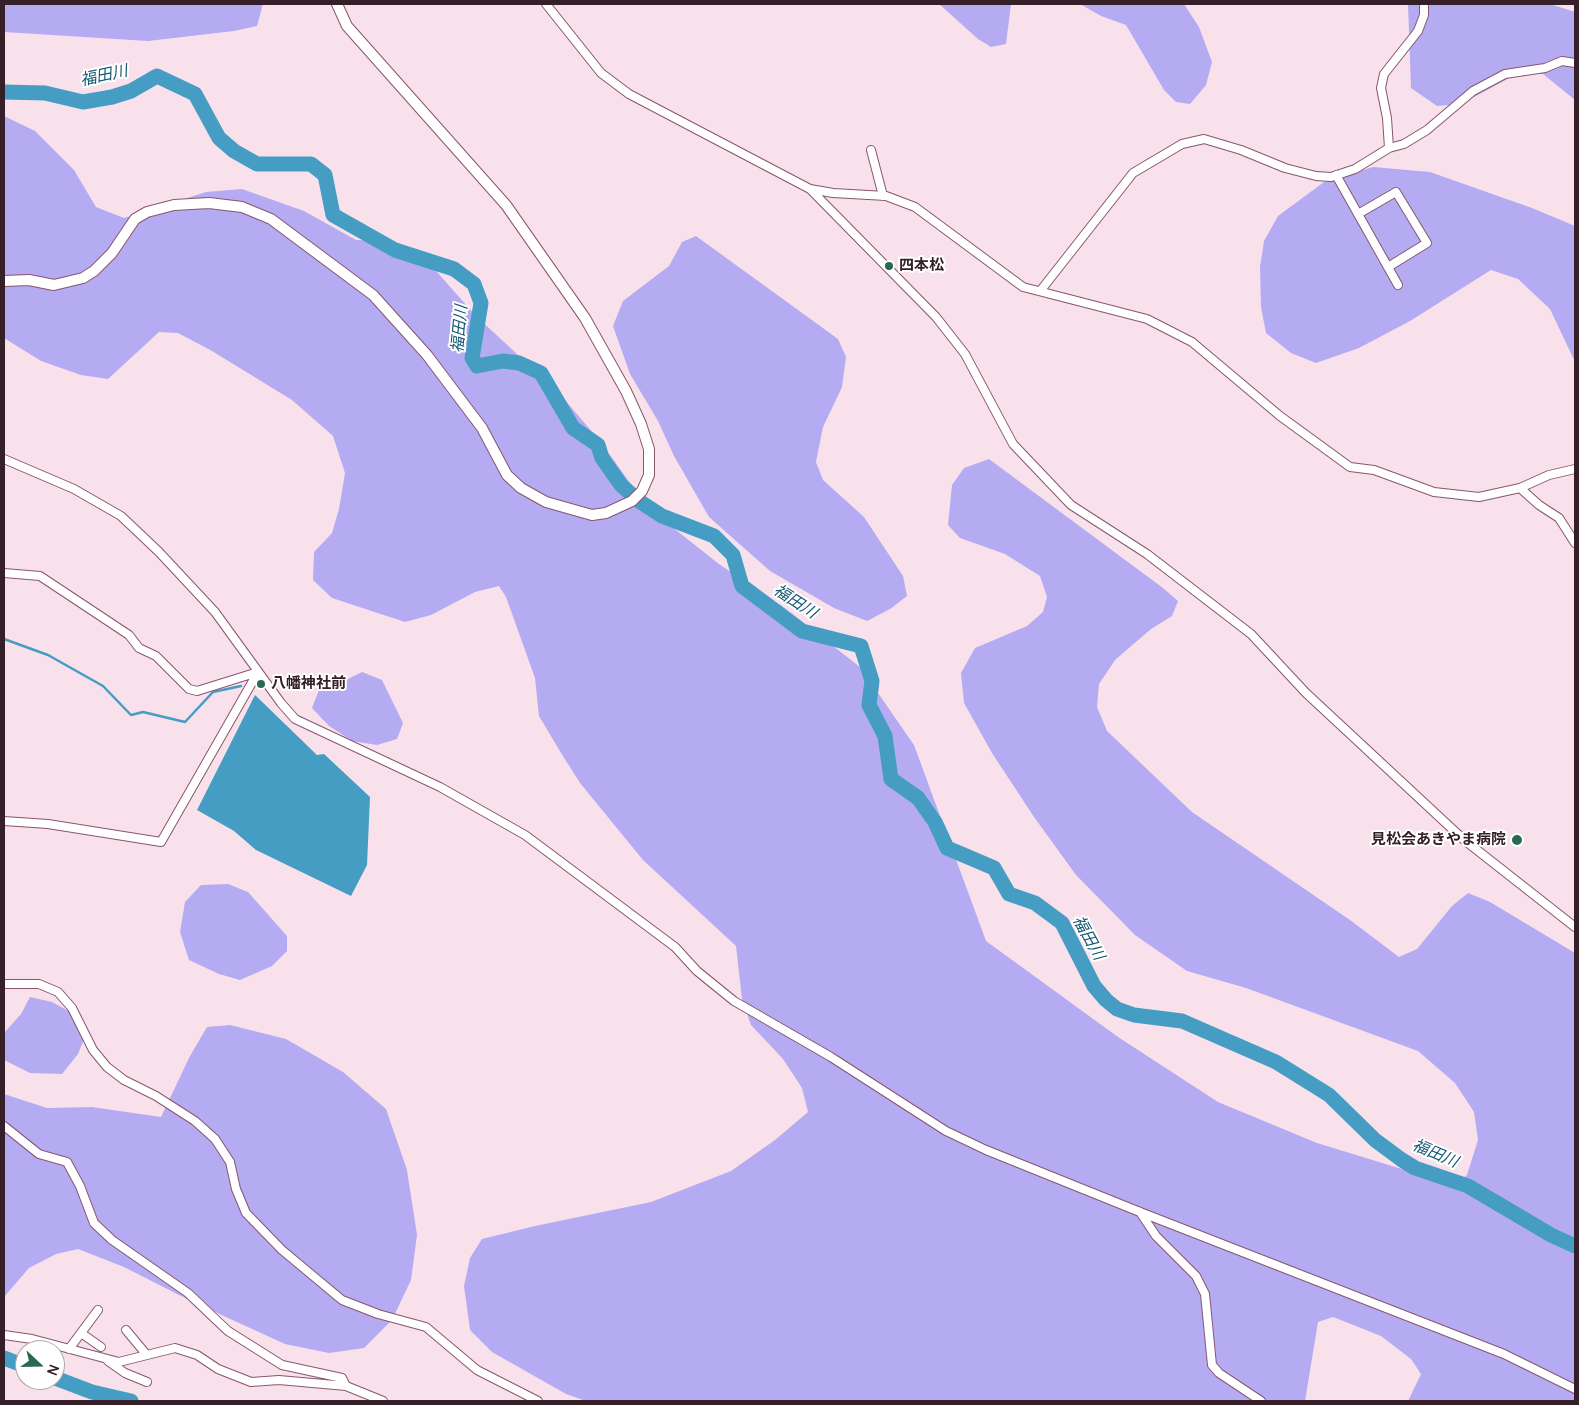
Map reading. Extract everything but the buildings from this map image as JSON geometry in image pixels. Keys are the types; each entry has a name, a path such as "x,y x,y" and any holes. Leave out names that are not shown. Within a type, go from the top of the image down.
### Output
{"street":[{"path":"4,282 29,280 54,284 83,278 94,271 112,253 135,219 147,212 174,205 209,203 242,207 271,219 372,295 427,355 482,428 507,475 521,488 546,502 592,515 606,513 632,501 642,491 649,475 649,449 641,424 626,392 585,318 506,205 347,26 337,4"},
{"path":"546,4 601,73 629,94 810,189 936,316 965,354 1014,444 1071,506 1147,554 1251,634 1306,693 1463,839 1575,927"},
{"path":"1389,148 1387,118 1381,88 1384,74 1418,31 1424,15 1424,4"},
{"path":"1041,290 1132,173 1182,144 1204,140 1241,150 1285,168 1316,176 1336,175 1355,169 1389,148 1404,144 1427,130 1473,91 1505,74 1545,68 1562,61 1575,63"},
{"path":"871,150 883,196"},
{"path":"1336,175 1398,285"},
{"path":"810,189 883,196 915,207 1023,287 1041,290 1147,319 1192,342 1280,416 1350,467 1374,470 1434,492 1479,497 1520,488 1549,475 1575,469"},
{"path":"1358,214 1396,192 1428,243 1388,267"},
{"path":"4,459 74,489 121,516 159,552 215,612 295,719 440,787 524,835 668,941 697,971 734,1001 760,1018 831,1057 946,1131 986,1150 1140,1212 1504,1354 1575,1389"},
{"path":"1520,488 1539,505 1559,518 1575,543"},
{"path":"4,573 40,576 129,635 139,648 156,656 190,689 197,691 258,672"},
{"path":"4,821 48,824 161,842 258,672"},
{"path":"4,984 39,984 58,992 72,1008 93,1050 107,1067 124,1080 156,1096 195,1121 215,1138 230,1162 236,1190 246,1213 282,1250 342,1300 378,1314 426,1327 477,1370 538,1401"},
{"path":"4,1126 39,1154 67,1162 80,1186 94,1223 112,1240 188,1293 228,1331 282,1365 342,1378 346,1386"},
{"path":"1140,1212 1156,1236 1196,1276 1204,1294 1212,1364 1219,1373 1261,1401"},
{"path":"68,1348 98,1310"},
{"path":"126,1330 146,1354"},
{"path":"81,1333 101,1347"},
{"path":"4,1335 32,1339 119,1362 175,1348 197,1355 218,1369 251,1382 279,1380 346,1386 383,1401"},
{"path":"104,1358 125,1373 147,1382"}],"shaded area":[{"path":"4,4 263,4 257,26 234,31 148,41 4,32"},
{"path":"939,4 1011,4 1006,44 991,47 978,39"},
{"path":"1080,4 1184,4 1199,27 1212,62 1206,85 1190,104 1176,102 1164,90 1126,25 1101,16"},
{"path":"1408,4 1550,4 1575,12 1575,100 1543,74 1517,74 1461,104 1437,106 1411,88"},
{"path":"4,116 35,131 74,170 96,207 124,218 206,192 242,189 304,211 356,240 384,241 429,263 476,316 558,392 600,441 648,508 719,564 782,606 860,667 914,745 986,941 1118,1037 1218,1102 1317,1143 1454,1185 1467,1175 1478,1140 1474,1112 1455,1083 1418,1051 1246,988 1187,971 1135,935 1076,875 1034,817 992,753 964,703 961,673 975,648 1027,626 1043,612 1047,597 1040,576 1005,554 960,538 948,525 952,485 964,468 989,459 1163,588 1178,601 1172,616 1151,629 1115,660 1099,684 1097,707 1107,731 1192,812 1350,920 1399,957 1417,949 1452,906 1468,893 1490,902 1575,953 1575,1401 1408,1401 1421,1374 1411,1359 1381,1336 1333,1317 1318,1322 1305,1401 586,1401 566,1394 492,1352 470,1330 464,1286 470,1258 482,1239 651,1202 731,1171 775,1140 808,1112 802,1088 783,1059 751,1025 742,999 736,946 643,860 580,783 561,753 539,716 535,678 506,597 499,586 475,592 431,615 405,622 332,598 313,580 314,552 332,533 339,509 345,473 333,436 292,400 212,351 178,333 159,332 108,379 81,375 41,361 4,338"},
{"path":"1373,167 1430,172 1532,208 1575,226 1575,362 1550,309 1518,279 1491,270 1410,321 1359,348 1316,363 1291,353 1266,333 1261,307 1260,267 1264,241 1278,216 1324,182"},
{"path":"696,236 838,339 846,357 842,387 823,427 816,462 823,480 864,517 903,576 907,596 890,609 867,621 834,608 770,571 709,517 674,456 658,421 630,374 613,326 623,301 669,266 682,242"},
{"path":"362,672 382,680 403,723 397,739 377,745 352,741 329,726 312,708 319,690 336,685"},
{"path":"228,884 248,892 287,936 287,951 272,966 240,980 219,974 189,960 180,932 185,902 201,885"},
{"path":"30,997 52,1002 76,1015 86,1034 78,1054 62,1074 30,1073 4,1060 4,1033 21,1014"},
{"path":"230,1025 286,1039 343,1072 386,1109 407,1170 417,1235 411,1280 392,1320 364,1348 329,1353 285,1344 191,1301 124,1267 78,1249 56,1254 29,1268 4,1297 4,1094 47,1108 92,1107 161,1117 190,1056 207,1027"}],"water":[{"path":"255,695 317,755 324,754 370,797 367,865 351,896 256,850 234,831 197,810"}],"waterway":[{"name":"福田川","path":"4,92 45,93 83,102 112,97 131,91 157,76 195,94 219,138 234,151 257,164 311,164 325,175 333,215 395,250 454,269 474,284 481,303 472,358 477,366 503,361 519,363 541,373 573,428 598,445 602,458 621,485 639,501 662,516 714,536 733,555 742,586 802,631 861,646 872,681 869,705 885,736 891,779 918,798 935,822 947,848 994,868 1009,894 1035,903 1062,923 1094,986 1106,1000 1117,1009 1134,1015 1182,1021 1276,1062 1329,1095 1375,1140 1402,1160 1415,1168 1468,1186 1551,1235 1575,1246"},
{"path":"4,639 48,655 103,686 131,715 143,712 185,722 213,692 241,686"},
{"path":"4,1358 15,1362"},
{"path":"65,1382 92,1392 131,1401"}],"place":[{"name":"四本松","path":"889,266"},
{"name":"八幡神社前","path":"261,684"},
{"name":"見松会あきやま病院","path":"1517,840"}]}
